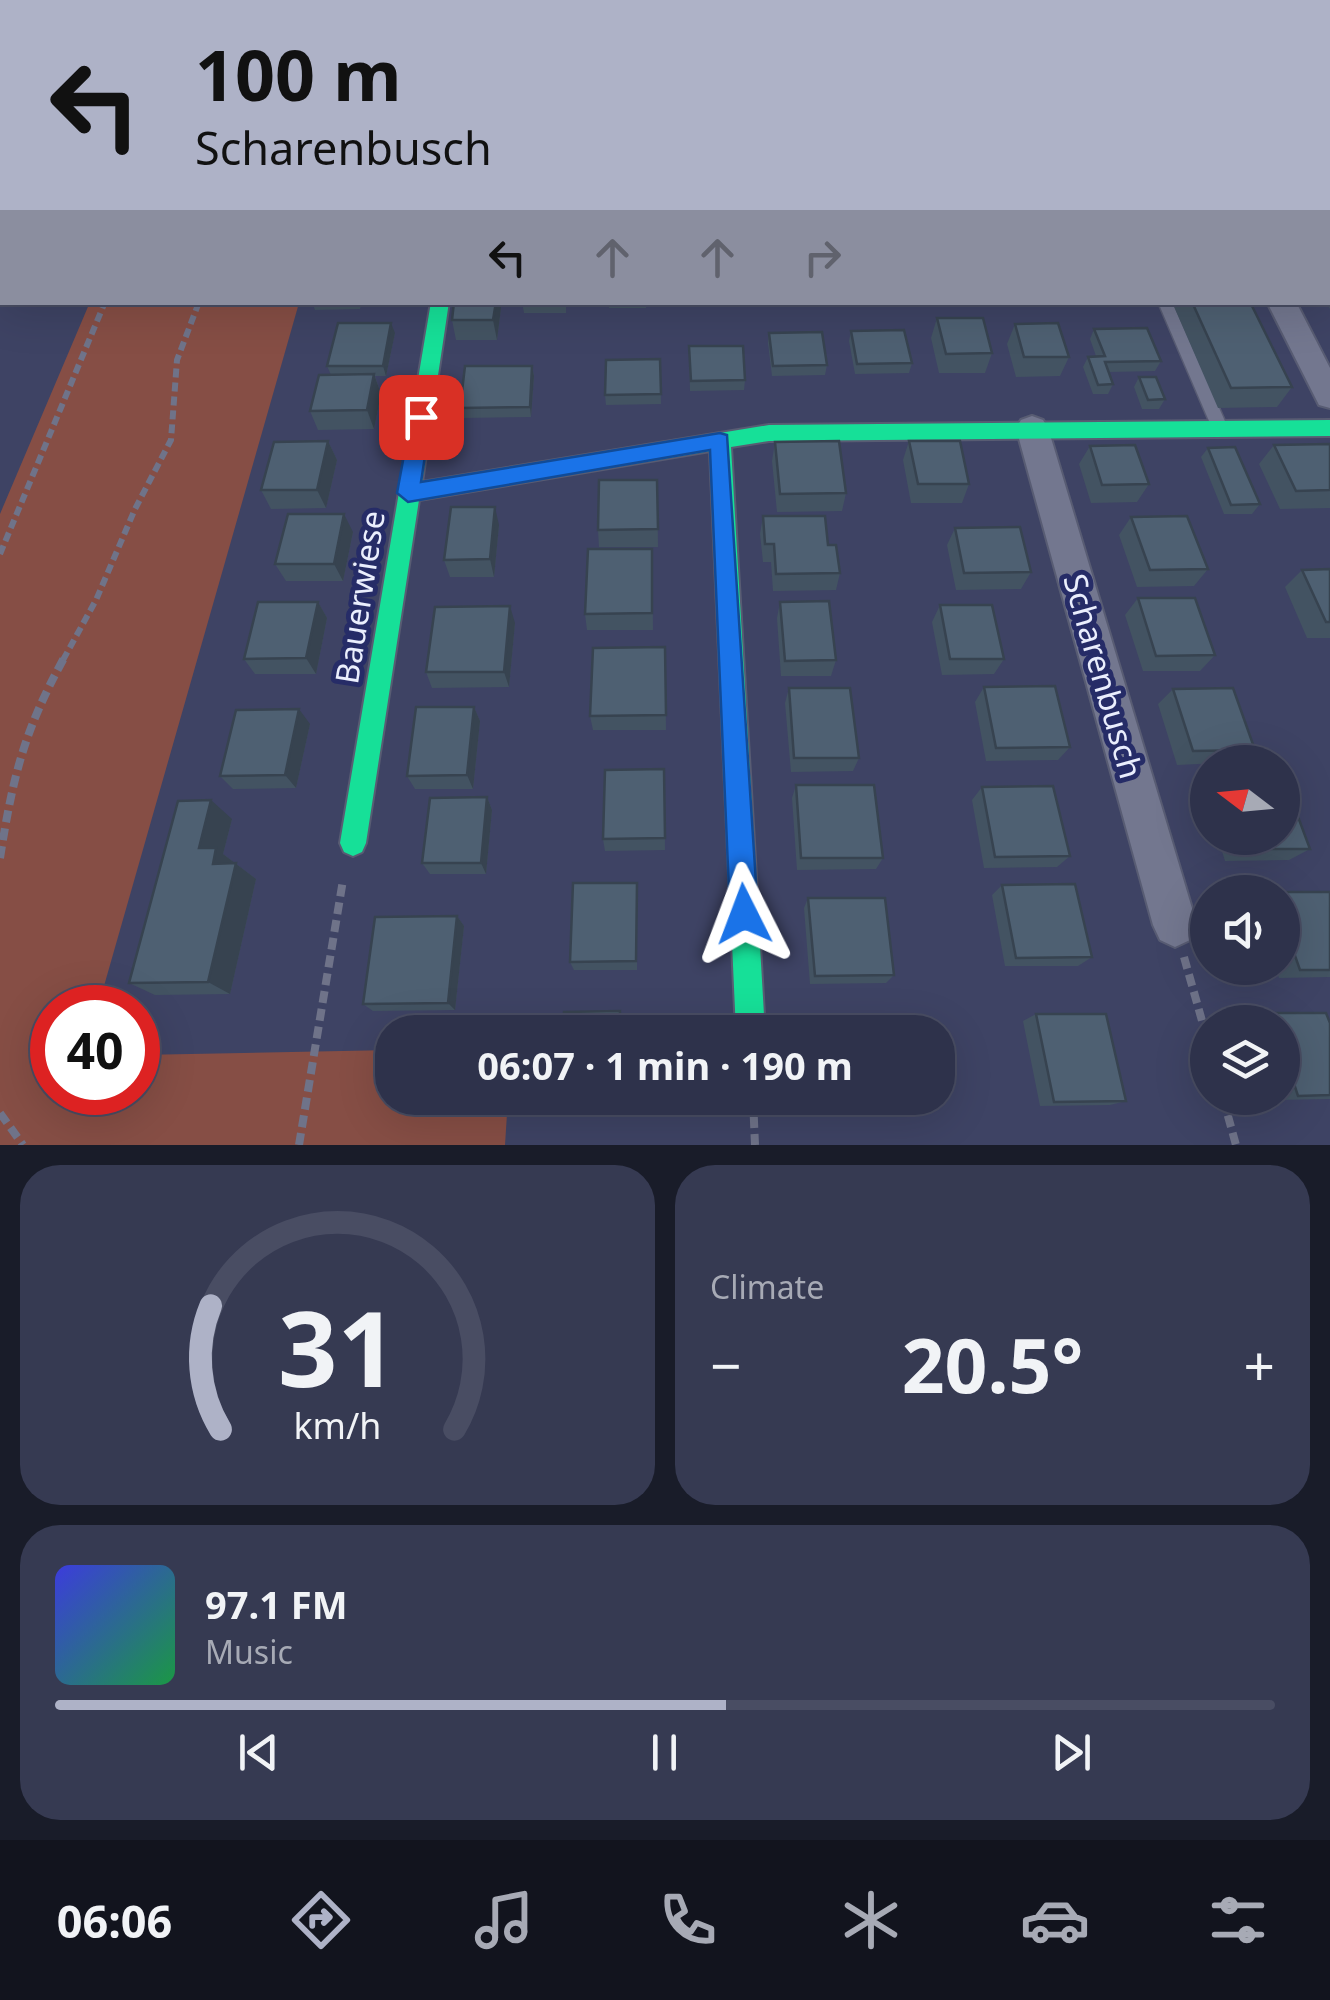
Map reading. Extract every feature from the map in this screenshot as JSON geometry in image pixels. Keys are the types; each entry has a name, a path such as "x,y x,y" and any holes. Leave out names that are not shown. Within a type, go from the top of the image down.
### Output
{"street":[{"name":"Bauerwiese","path":"353,843 439,305"},
{"path":"1284,305 1330,397"},
{"name":"Scharenbusch","path":"1032,428 1175,925"},
{"path":"408,493 769,433 1330,428"},
{"path":"720,440 749,1015"}],"lane":[{"path":"1166,305 1220,428"}],"path":[{"path":"0,554 104,305"},
{"path":"0,858 12,782 32,715 96,600 130,519 171,440 177,360 197,305"},
{"path":"299,1145 339,897 353,843"},
{"path":"1175,925 1198,1005"},
{"path":"0,1113 24,1145"},
{"path":"754,1115 755,1145"},
{"path":"1228,1115 1236,1145"}],"shaded area":[{"path":"89,305 298,305 104,985 30,985 30,1115 160,1115 160,1055 375,1050 375,1115 507,1115 505,1145 0,1145 0,514"}],"building":[{"path":"454,305 496,305 493,320 452,320"},
{"path":"1193,305 1251,305 1292,387 1231,388"},
{"path":"937,318 983,318 992,353 946,354"},
{"path":"338,323 391,323 383,366 327,366"},
{"path":"1058,323 1069,357 1024,357 1015,324"},
{"path":"1147,328 1161,361 1105,362 1113,384 1098,385 1088,357 1105,356 1094,329"},
{"path":"904,330 912,363 857,364 851,331"},
{"path":"822,332 827,365 773,366 769,333"},
{"path":"689,346 743,346 745,380 691,381"},
{"path":"660,359 661,394 605,395 606,360"},
{"path":"465,366 532,366 530,407 460,408"},
{"path":"374,374 367,410 310,411 319,375"},
{"path":"1139,377 1156,377 1165,399 1148,400"},
{"path":"328,441 317,490 261,490 274,442"},
{"path":"839,441 846,493 780,494 775,442"},
{"path":"909,441 960,441 969,484 918,484"},
{"path":"1330,444 1330,490 1296,491 1274,445"},
{"path":"1135,445 1149,484 1102,485 1090,446"},
{"path":"1235,447 1260,504 1231,505 1208,448"},
{"path":"599,480 657,480 658,529 598,530"},
{"path":"451,507 495,507 490,559 444,560"},
{"path":"288,514 344,514 334,564 275,564"},
{"path":"763,516 825,516 828,545 836,545 840,573 776,574 774,544 765,544"},
{"path":"1187,516 1208,569 1150,570 1131,517"},
{"path":"1020,527 1031,572 964,573 955,528"},
{"path":"588,549 652,549 652,613 585,614"},
{"path":"1330,569 1330,622 1326,622 1302,570"},
{"path":"1138,598 1195,598 1215,655 1156,656"},
{"path":"829,601 836,660 785,661 780,602"},
{"path":"258,602 318,602 306,658 244,659"},
{"path":"940,605 992,605 1004,659 950,659"},
{"path":"510,606 504,672 426,672 435,607"},
{"path":"665,647 666,715 590,716 593,648"},
{"path":"1055,686 1070,747 996,748 984,687"},
{"path":"789,688 850,688 859,758 794,758"},
{"path":"1233,688 1253,745 1191,745 1173,689"},
{"path":"416,707 474,707 467,775 407,776"},
{"path":"299,709 285,775 220,776 236,710"},
{"path":"664,769 665,838 603,839 605,770"},
{"path":"796,785 874,785 883,858 801,858"},
{"path":"1053,786 1070,856 995,857 982,787"},
{"path":"487,797 481,863 422,863 430,798"},
{"path":"211,800 199,848 216,848 213,864 236,863 208,982 129,983 178,801"},
{"path":"1300,822 1310,849 1300,849"},
{"path":"573,883 637,883 636,961 570,962"},
{"path":"1075,884 1092,957 1016,958 1002,885"},
{"path":"1300,892 1330,892 1330,970 1300,970"},
{"path":"808,898 885,898 894,975 815,976"},
{"path":"457,916 448,1003 363,1004 375,917"},
{"path":"620,1011 620,1015 564,1015"},
{"path":"1300,1013 1326,1013 1330,1023 1330,1095 1300,1096"},
{"path":"1036,1014 1106,1014 1126,1101 1054,1102"}],"traffic: fast":[{"path":"353,843 440,305"},
{"path":"408,493 769,433 1330,428"},
{"path":"720,441 749,1015"}],"route":[{"path":"421,417 408,493 720,440 744,914"}]}
